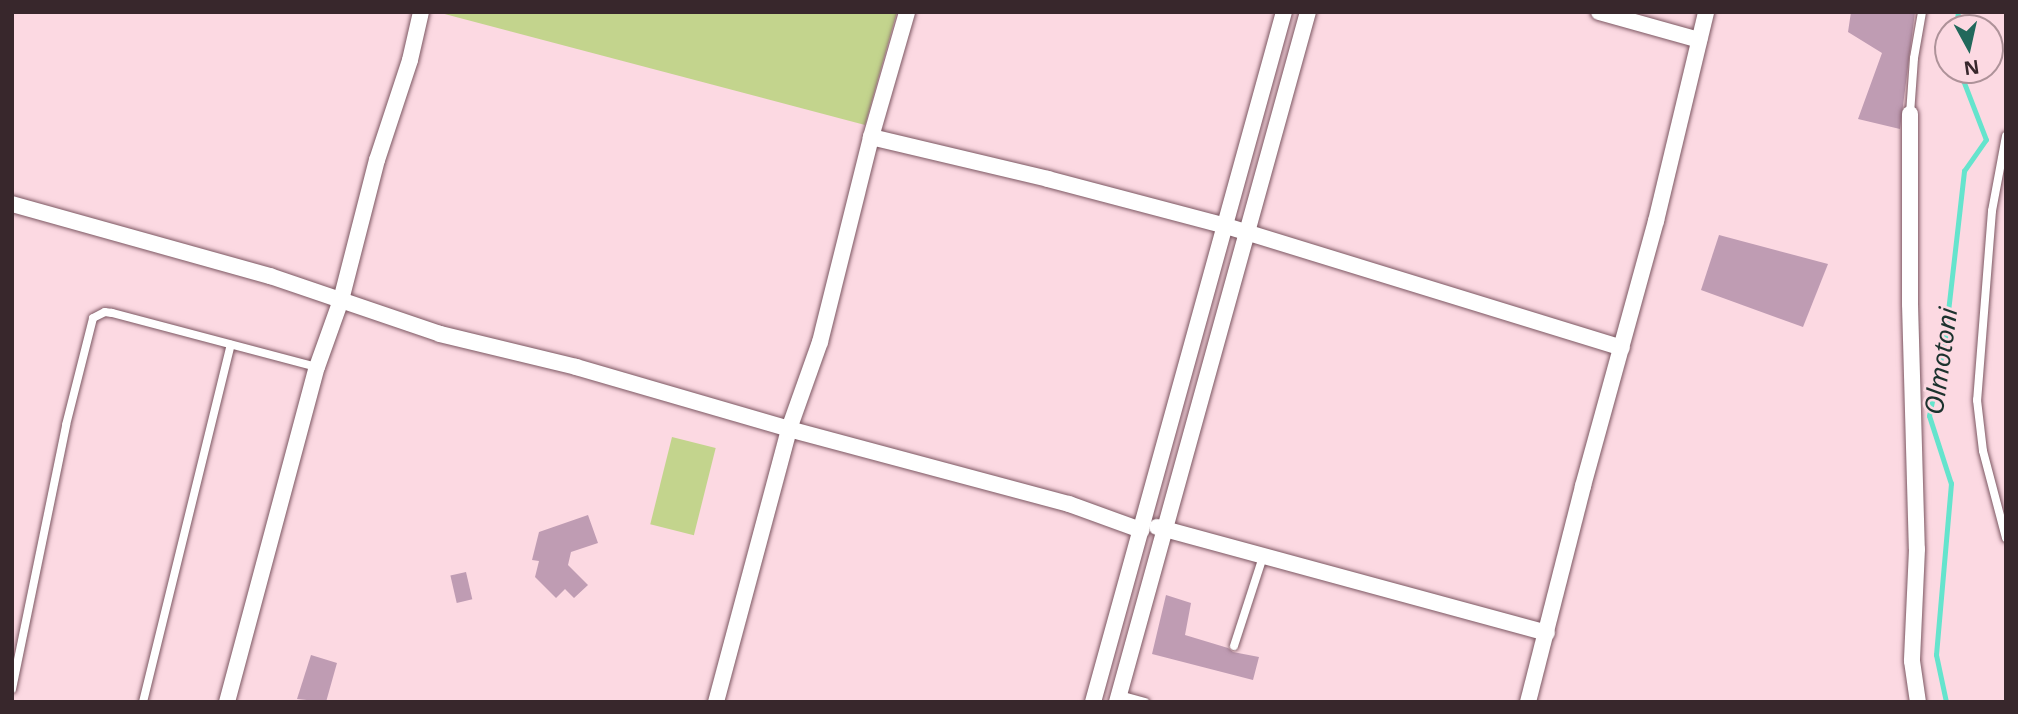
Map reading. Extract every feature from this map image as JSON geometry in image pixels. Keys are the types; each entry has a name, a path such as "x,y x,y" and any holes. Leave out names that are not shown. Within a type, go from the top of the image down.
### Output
{"street":[{"path":"227,702 317,367 341,300 377,160 410,60 422,12"},
{"path":"716,702 789,429 820,342 871,137 907,12"},
{"path":"1093,702 1284,12"},
{"path":"1118,698 1308,12"},
{"path":"1599,12 1699,40"},
{"path":"1528,702 1583,485 1656,221 1706,12"},
{"path":"1910,114 1910,317 1917,549 1912,661 1918,702"},
{"path":"871,137 1226,226 1622,348"},
{"path":"12,204 270,276 440,334 576,367 789,429 1069,503 1142,527 1165,530 1547,633"}],"lane":[{"path":"1910,114 1914,58 1922,12"},
{"path":"2006,136 1992,211 1977,400 1983,451 2006,538"},
{"path":"12,689 66,425 93,318 105,312 317,367"},
{"path":"143,702 231,345"},
{"path":"1234,646 1263,557"},
{"path":"1118,698 1145,702"}],"green space":[{"path":"437,12 897,12 865,125"},
{"path":"672,437 716,448 694,535 650,524"}],"building":[{"path":"1851,12 1915,12 1900,129 1858,119 1882,53 1848,32"},
{"path":"1719,235 1828,264 1803,327 1701,290"},
{"path":"588,515 598,543 571,552 568,565 588,585 574,598 565,589 556,598 535,577 539,561 532,560 539,532"},
{"path":"466,572 472,599 457,603 450,576"},
{"path":"1166,595 1191,603 1185,635 1228,648 1233,652 1259,657 1253,680 1152,654"},
{"path":"311,655 337,663 326,702 297,699"}],"waterway":[{"name":"Olmotoni","path":"1946,702 1936,655 1951,484 1929,416 1945,338 1964,171 1986,140 1964,84"}]}
